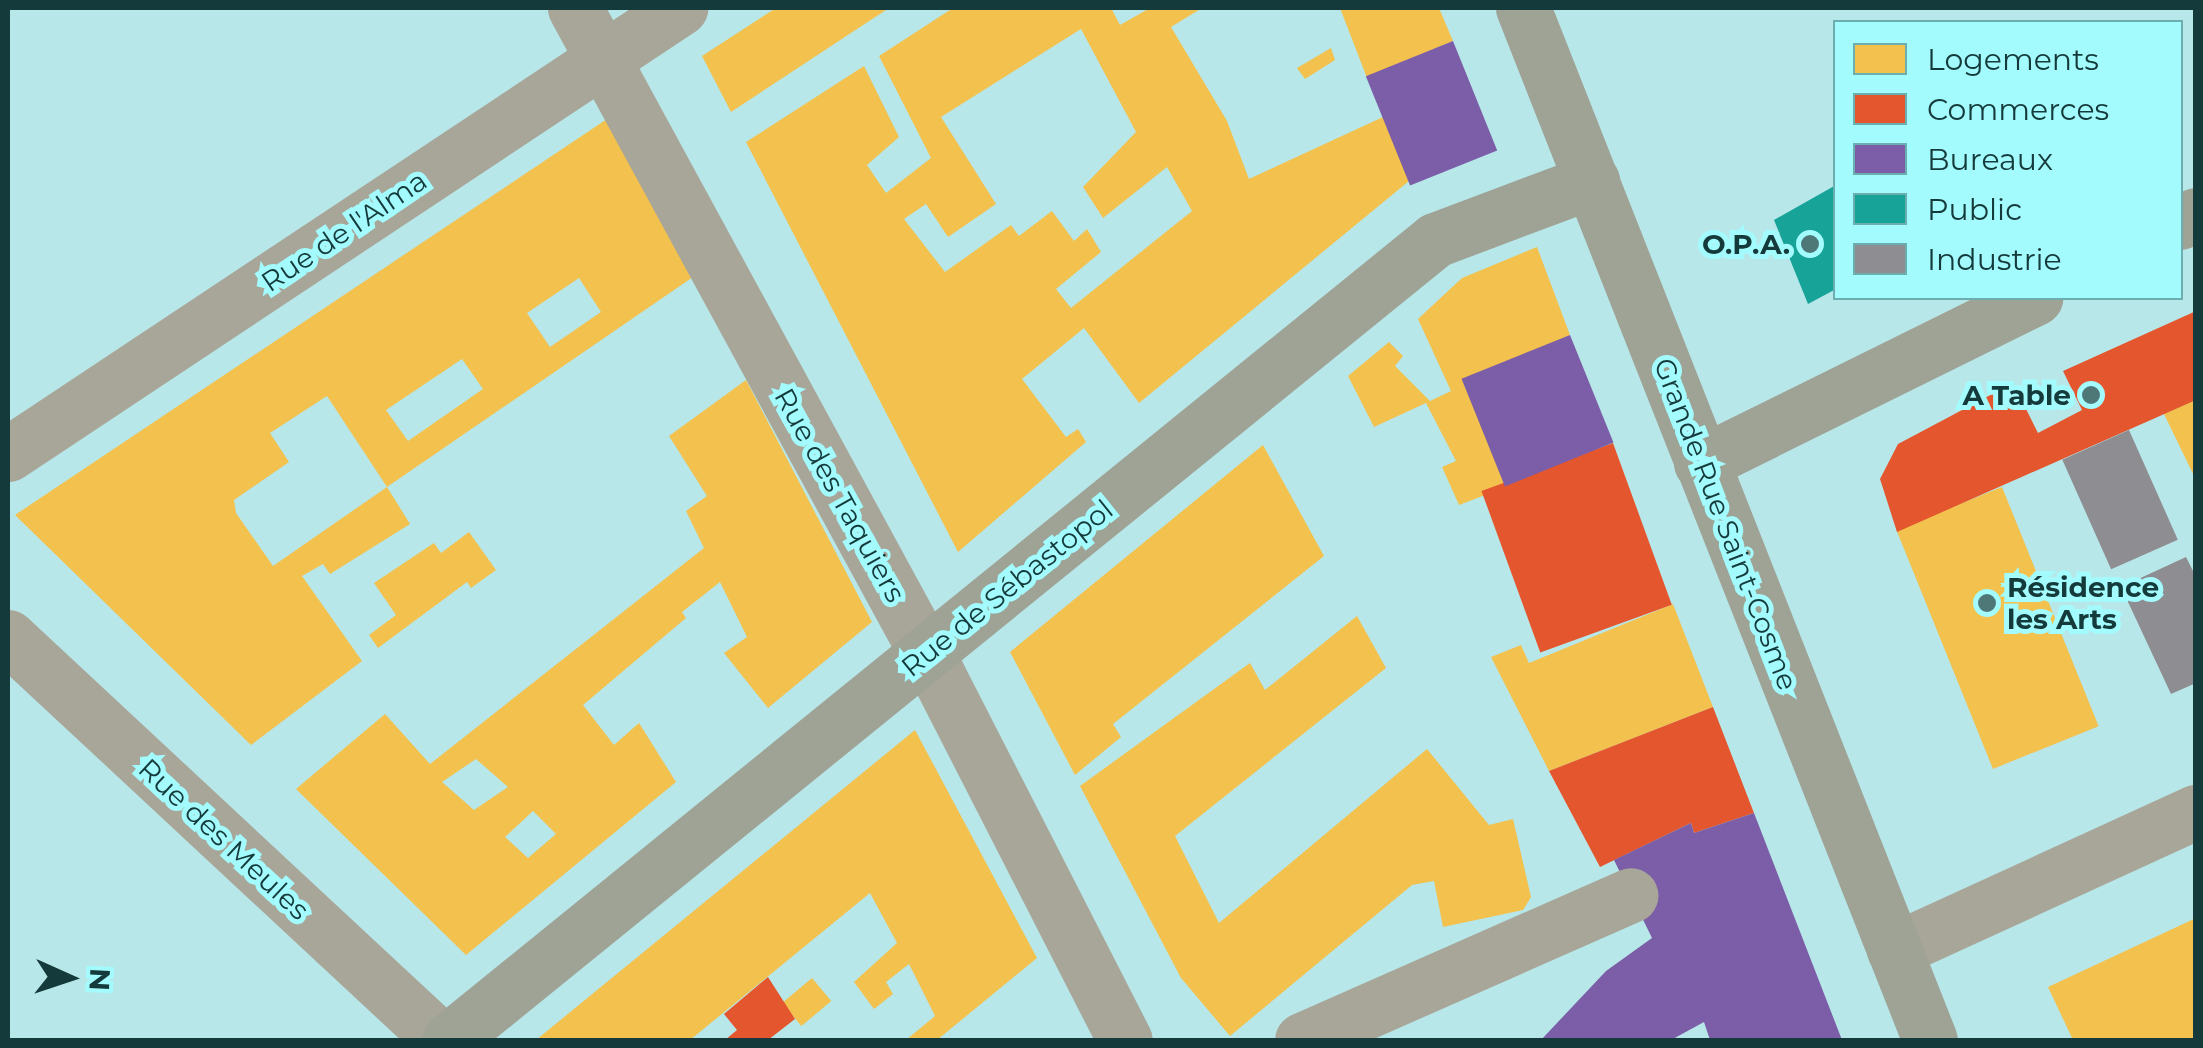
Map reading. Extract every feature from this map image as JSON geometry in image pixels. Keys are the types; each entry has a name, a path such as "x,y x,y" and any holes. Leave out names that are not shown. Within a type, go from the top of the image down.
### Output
{"street":[{"name":"Rue des Taquiers","path":"575,8 926,654 1125,1040"},
{"name":"Rue de l'Alma","path":"8,454 680,8"},
{"name":"Grande Rue Saint-Cosme","path":"1523,8 1930,1040"},
{"name":"Rue de Sébastopol","path":"445,1040 1435,240 1592,181"},
{"path":"1700,464 2030,300"},
{"name":"Rue des Meules","path":"8,637 445,1040"},
{"path":"1894,950 2196,812"},
{"path":"1302,1040 1630,895"}],"building: Logements":[{"path":"776,8 889,8 731,112 702,56"},
{"path":"953,8 1111,8 1120,25 1150,8 1202,8 1171,27 1227,121 1249,179 1383,117 1409,181 1139,403 1084,328 1022,379 1066,437 1078,429 1086,442 958,552 746,142 864,66 899,137 867,165 886,193 931,158 879,56","holes":["1081,29 1136,132 1083,187 1103,218 1167,167 1192,211 1071,308 1056,289 1101,252 1087,229 1074,241 1052,211 1019,236 1011,225 945,272 904,219 926,204 948,237 996,204 941,117"]},
{"path":"1340,8 1439,8 1453,41 1367,78"},
{"path":"1331,48 1335,60 1305,79 1297,68"},
{"path":"610,117 693,277 387,487 410,524 330,574 323,564 302,576 362,661 251,745 15,515","holes":["579,278 601,312 550,347 527,313","462,359 483,389 408,441 386,410","327,396 387,487 273,566 236,513 234,500 289,462 270,433"]},
{"path":"1537,247 1570,335 1464,385 1514,484 1459,505 1442,467 1456,461 1426,403 1374,427 1348,376 1389,342 1403,356 1395,366 1430,401 1451,391 1418,319 1462,278"},
{"path":"746,380 872,622 768,708 724,653 747,637 720,582 682,612 686,618 583,705 614,745 639,723 676,782 466,955 296,789 385,714 430,764 704,548 686,511 707,496 669,436","holes":["476,759 508,787 474,810 442,782","533,811 556,834 528,858 505,837"]},
{"path":"2195,400 2195,478 2164,414"},
{"path":"1263,445 1324,556 1113,724 1121,737 1075,775 1010,652"},
{"name":"Résidence les Arts","path":"2002,487 2099,726 1993,769 1896,530"},
{"path":"469,532 496,570 471,588 467,582 378,648 369,635 396,615 374,583 434,543 441,553"},
{"path":"1673,604 1713,707 1549,771 1491,657 1521,645 1529,663"},
{"path":"1357,616 1386,668 1175,836 1219,923 1427,749 1489,825 1513,819 1531,897 1523,910 1443,927 1434,881 1412,885 1230,1036 1181,978 1080,786 1250,663 1265,690"},
{"path":"915,730 1037,958 937,1040 906,1040 935,1016 909,964 886,982 893,994 874,1009 854,982 897,943 870,893 690,1040 536,1040"},
{"path":"2196,918 2196,1040 2073,1040 2048,987"},
{"path":"812,978 831,1001 801,1026 782,1003"}],"building: Commerces":[{"path":"2196,311 2196,400 1897,532 1880,479 1898,444 2013,383 2038,433 2082,410 2063,371"},
{"path":"1613,443 1672,605 1540,653 1481,491"},
{"path":"1713,707 1754,813 1694,833 1691,823 1600,867 1549,771"},
{"path":"768,977 795,1019 768,1040 725,1040 737,1030 724,1014"}],"building: Bureaux":[{"path":"1453,41 1497,150 1410,186 1366,76"},
{"path":"1570,335 1613,443 1505,486 1462,379"},
{"path":"1754,813 1842,1040 1710,1040 1704,1022 1671,1040 1541,1040 1606,971 1652,938 1614,860 1691,823 1694,833"}],"building: Public":[{"name":"O.P.A.","path":"1833,187 1833,291 1808,304 1774,220"}],"building: Industrie":[{"path":"2129,430 2178,540 2111,569 2062,460"},
{"path":"2186,557 2196,577 2196,683 2171,694 2121,587"}],"place":[{"name":"O.P.A.","path":"1810,244"},
{"name":"A Table","path":"2091,395"},
{"name":"Résidence les Arts","path":"1987,603"}]}
